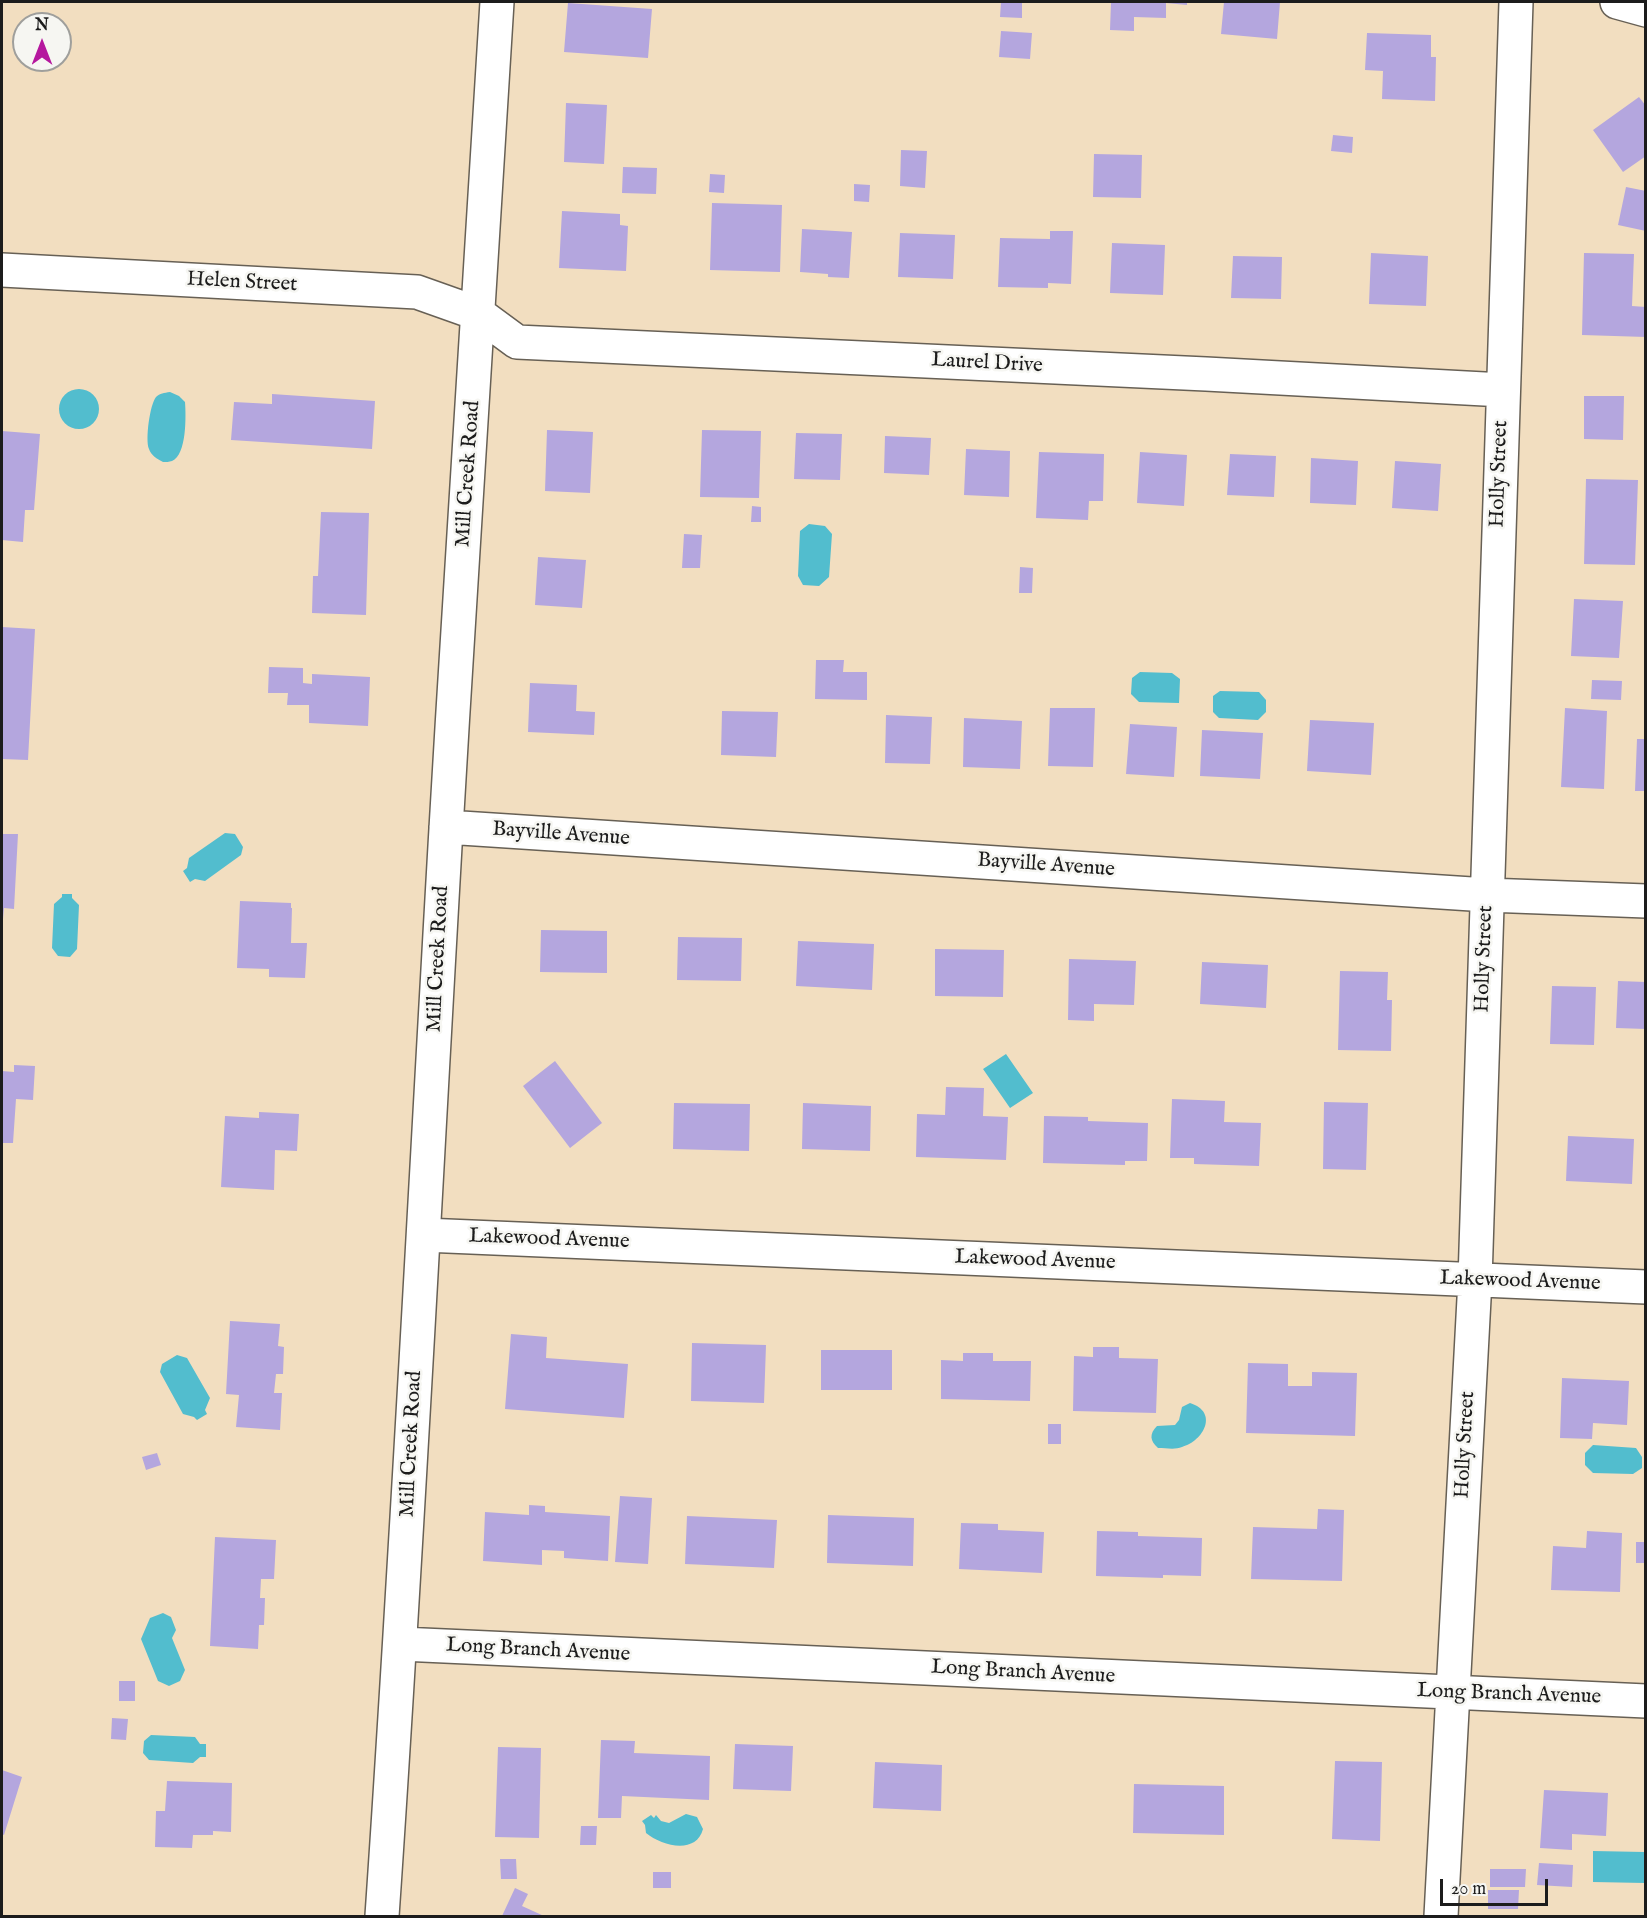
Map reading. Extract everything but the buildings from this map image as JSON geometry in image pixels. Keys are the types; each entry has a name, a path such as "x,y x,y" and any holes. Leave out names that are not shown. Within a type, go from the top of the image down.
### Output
{"street":[{"name":"Mill Creek Road","path":"382,1917 401,1644 446,827 497,2"},
{"name":"Holly Street","path":"1441,1917 1475,1280 1516,2"},
{"path":"1617,2 1646,10"},
{"name":"Helen Street","path":"2,270 417,292 479,314"},
{"name":"Laurel Drive","path":"479,314 517,342 1503,390"},
{"name":"Bayville Avenue","path":"446,827 1487,895 1646,901"},
{"name":"Lakewood Avenue","path":"424,1235 1646,1287"},
{"name":"Long Branch Avenue","path":"401,1644 1646,1701"}],"water":[{"path":"79,389 87,390 93,395 98,401 98,417 93,423 87,428 79,429 71,428 65,423 60,417 59,409 60,401 65,395 71,390"},
{"path":"170,392 185,402 186,416 183,443 177,457 172,461 163,462 150,451 148,430 150,414 156,397"},
{"path":"809,524 825,526 832,534 829,577 819,586 803,585 798,576 800,531"},
{"path":"1140,672 1172,673 1180,679 1179,703 1139,702 1131,694 1132,678"},
{"path":"1220,691 1259,692 1266,700 1266,712 1258,720 1219,718 1213,712 1213,696"},
{"path":"225,833 235,834 243,847 241,855 205,881 195,879 190,882 183,871 187,868 189,858"},
{"path":"62,894 72,894 72,898 79,905 77,949 70,957 58,956 52,948 54,904 62,897"},
{"path":"1006,1054 1033,1093 1010,1108 983,1069"},
{"path":"177,1355 187,1358 210,1398 205,1410 207,1414 197,1420 183,1414 160,1372 162,1364"},
{"path":"1190,1403 1199,1407 1204,1413 1206,1419 1202,1433 1190,1444 1182,1447 1158,1448 1153,1443 1154,1429 1157,1426 1175,1425 1179,1420 1182,1407"},
{"path":"1593,1445 1636,1448 1642,1457 1642,1468 1633,1474 1593,1473 1585,1465 1585,1453"},
{"path":"163,1613 171,1617 176,1630 172,1638 185,1670 180,1681 169,1686 158,1681 141,1639 150,1618"},
{"path":"151,1735 195,1737 200,1744 206,1744 206,1757 200,1757 193,1763 149,1760 143,1753 144,1741"},
{"path":"686,1814 697,1817 703,1829 699,1837 686,1845 678,1846 653,1838 646,1833 642,1821 651,1815 654,1818 656,1815 661,1821 669,1823"},
{"path":"1593,1851 1645,1852 1645,1883 1593,1882"}]}
